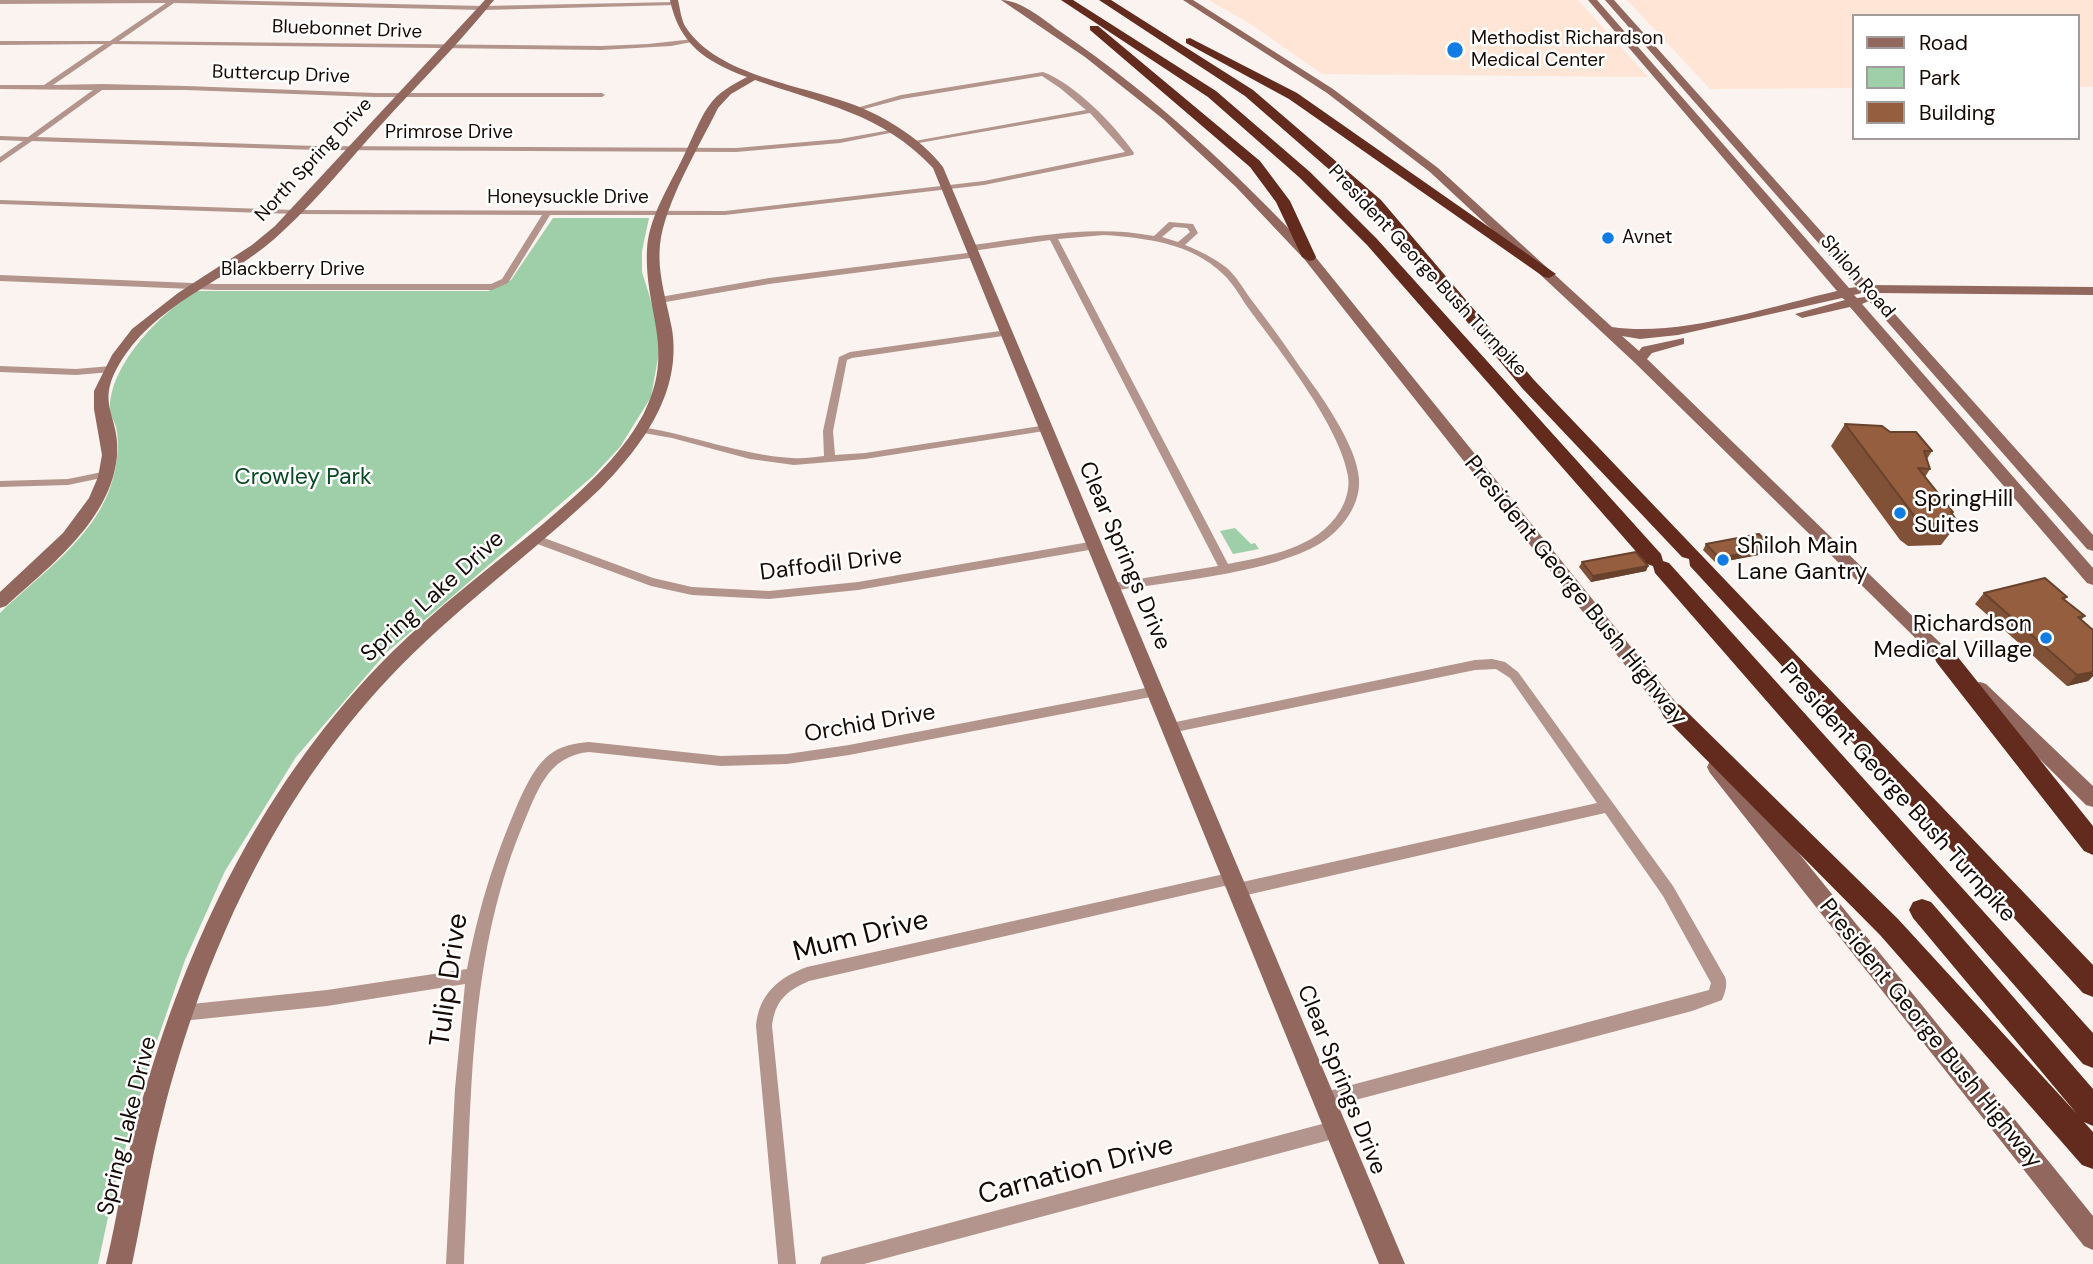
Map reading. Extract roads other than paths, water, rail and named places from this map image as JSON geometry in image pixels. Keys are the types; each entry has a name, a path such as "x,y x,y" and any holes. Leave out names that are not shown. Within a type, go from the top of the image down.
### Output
{"highway":[{"name":"President George Bush Turnpike","path":"1104,0 1249,93 1376,203 1528,384 2093,984"},
{"path":"1067,1 1075,13 1255,164 1289,211 1309,257"},
{"name":"President George Bush Turnpike","path":"1067,1 1122,33 1212,94 1314,183 1389,261 2093,1054"},
{"path":"1135,19 1194,42 1293,96 1549,274"},
{"path":"1376,203 1442,260"},
{"path":"1945,657 2093,844"},
{"path":"1672,711 1889,928 2093,1154"},
{"path":"1922,910 2093,1111"}],"main road":[{"name":"President George Bush Highway","path":"1005,0 1138,90 1240,182 1309,257 2093,1237"},
{"path":"1187,0 1296,67 1385,130 1549,274 2093,799"},
{"name":"Clear Springs Drive","path":"674,2 677,23 694,41 752,78 857,109 913,142 938,167 1392,1264"},
{"path":"1595,3 1611,3"},
{"name":"Shiloh Road","path":"1595,3 2093,579"},
{"name":"Shiloh Road","path":"1611,3 2093,545"},
{"name":"North Spring Drive","path":"0,602 65,539 89,510 107,474 110,452 99,404 103,383 153,317 191,286 254,250 294,212 486,4"},
{"name":"Spring Lake Drive","path":"119,1264 151,1113 182,1013 216,920 253,845 323,740 381,675 435,623 600,482 642,430 664,382 669,353 655,281 654,238 661,214 719,100 752,78"},
{"path":"1666,86 1685,88"},
{"path":"1607,330 1656,334 1868,294 2093,290"},
{"path":"1868,294 2093,300"},
{"path":"1639,359 1647,350 1658,345 1735,328 1848,297"},
{"path":"1723,321 1735,328"},
{"path":"1990,461 2017,462"}],"street":[{"path":"0,2 160,0 374,6 674,2"},
{"path":"374,6 382,0"},
{"path":"47,86 173,1"},
{"name":"Bluebonnet Drive","path":"0,43 111,41 444,48 651,47 694,41"},
{"path":"857,109 901,97 1042,75 1052,78 1090,111"},
{"path":"0,161 102,86"},
{"name":"Buttercup Drive","path":"0,87 102,86 401,95 603,95"},
{"path":"913,142 1090,111"},
{"name":"Honeysuckle Drive","path":"0,202 294,212 661,214 749,211 947,188 1121,157 1130,153 1090,111"},
{"name":"Primrose Drive","path":"0,138 353,148 692,150 776,148 896,131"},
{"name":"Blackberry Drive","path":"0,278 191,286 492,287 505,281 547,214"},
{"path":"1157,237 1172,224 1190,226 1194,233 1181,244"},
{"path":"660,300 1053,238 1106,233 1157,237 1207,256 1226,272 1291,362 1345,445 1354,479 1349,508 1334,527 1298,550 1224,567 1112,587"},
{"path":"1053,238 1224,567"},
{"path":"830,460 828,431 842,359 850,355 1007,333"},
{"path":"0,369 76,372 111,369"},
{"path":"642,430 775,460 830,460 1047,428"},
{"path":"0,484 68,482 107,474"},
{"name":"Daffodil Drive","path":"536,539 651,582 692,591 769,596 858,586 1095,545"},
{"path":"1171,728 1475,665 1498,663 1514,675 1668,891 1719,982 1716,995 1692,1003 1325,1100"},
{"name":"Orchid Drive","path":"589,747 721,761 787,759 849,750 1156,691"},
{"name":"Tulip Drive","path":"455,1264 461,1110 473,975 488,897 507,841 543,767 555,755 578,747 589,747"},
{"name":"Mum Drive","path":"787,1264 764,1026 768,1003 786,982 807,974 1606,807"},
{"path":"182,1013 327,998 473,975"},
{"name":"Carnation Drive","path":"829,1264 1337,1129"}],"place":[{"name":"Methodist Richardson Medical Center","path":"1455,50"},
{"name":"Avnet","path":"1608,238"},
{"name":"SpringHill Suites","path":"1900,513"},
{"name":"Shiloh Main Lane Gantry","path":"1723,560"},
{"name":"Richardson Medical Village","path":"2046,638"}],"park label":[{"name":"Crowley Park","path":"303,478"}]}
